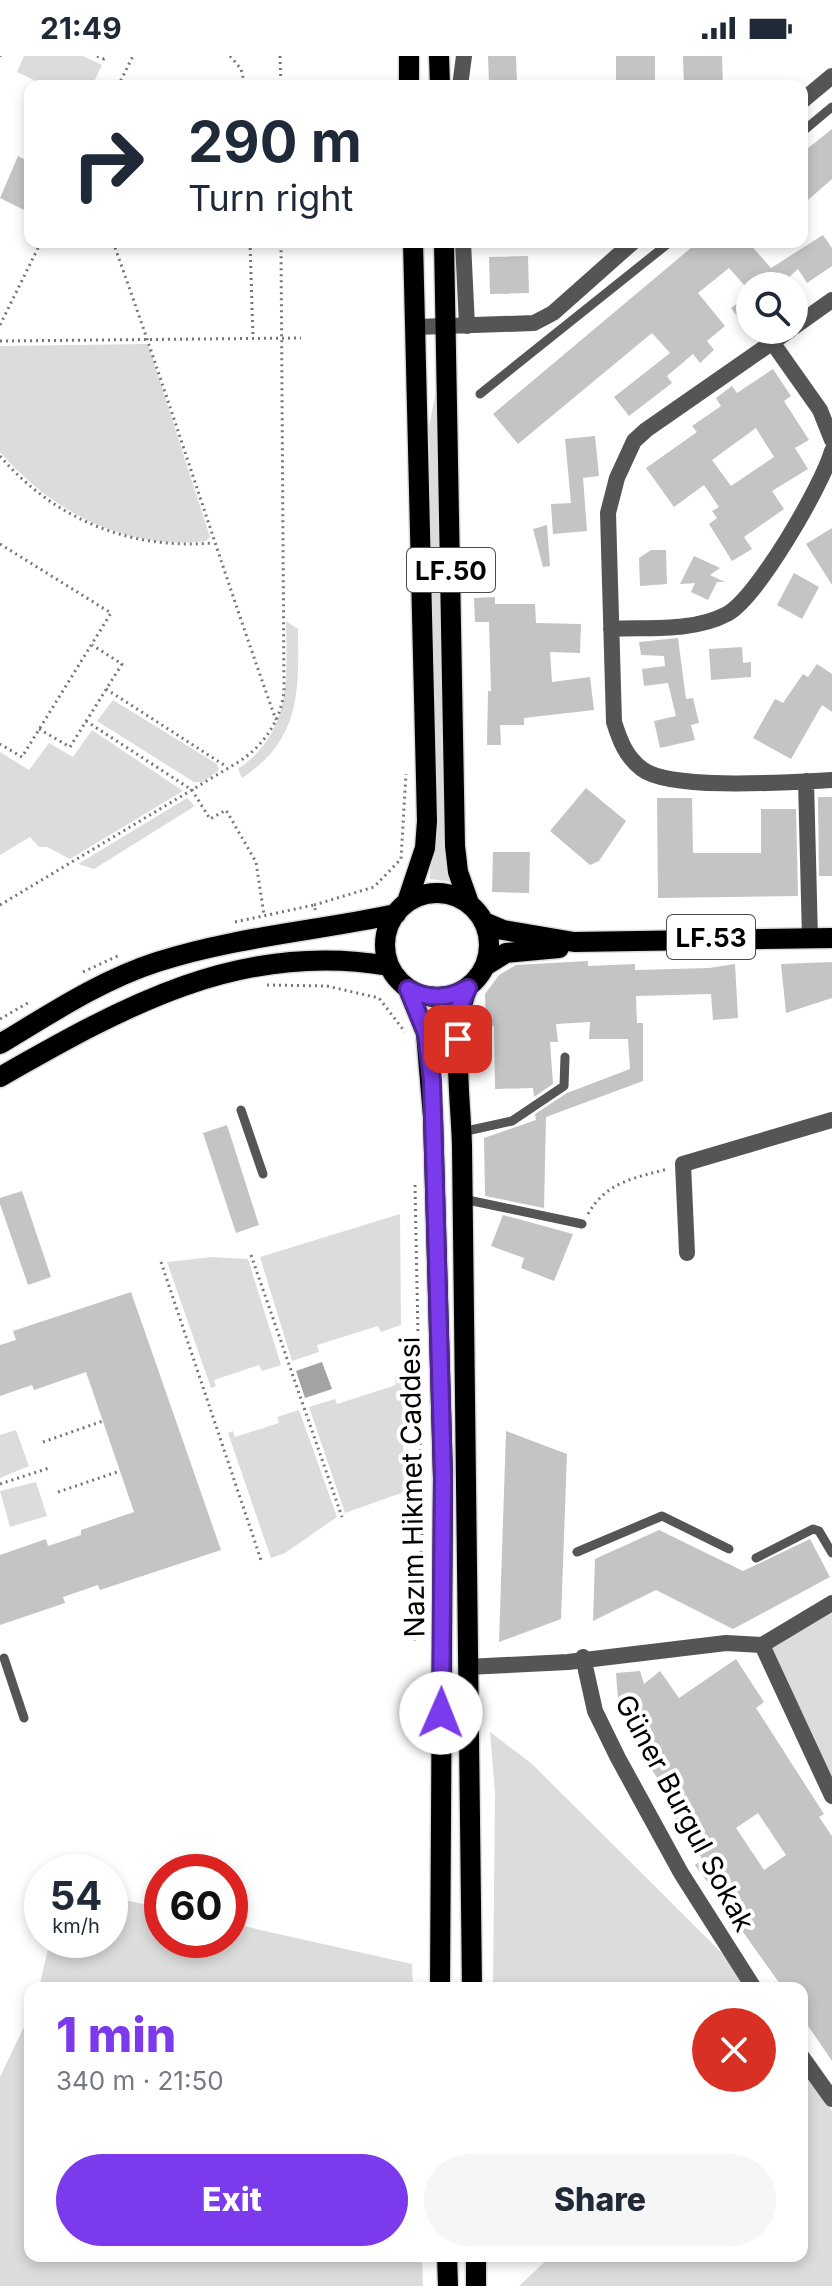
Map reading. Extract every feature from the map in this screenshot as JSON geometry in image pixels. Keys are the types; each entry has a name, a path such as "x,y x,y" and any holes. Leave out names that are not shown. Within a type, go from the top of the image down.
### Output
{"main road":[{"path":"409,56 409,80"},
{"path":"439,56 440,80"},
{"name":"LF.50","path":"389,966 385,939 402,908 425,848 427,821 413,248"},
{"name":"LF.50","path":"445,248 457,326 455,846 458,872 469,903 484,922"},
{"path":"0,1044 76,998 154,963 228,943 402,908 419,896 445,894 469,903"},
{"path":"0,1077 147,998 194,981 287,962 359,961 389,966 408,989 432,998 457,994 468,988 485,966 490,944 484,922"},
{"name":"LF.53","path":"484,922 503,930 591,943"},
{"name":"LF.53","path":"485,966 506,953 591,943 696,937 832,938"},
{"name":"Nazım Hikmet Caddesi","path":"468,988 459,1007 472,1982"},
{"name":"Nazım Hikmet Caddesi","path":"408,989 426,1033 432,1080 443,1478 440,1982"},
{"path":"447,2262 448,2286"},
{"path":"476,2262 476,2286"}],"street":[{"path":"461,80 464,56"},
{"path":"808,96 832,76"},
{"path":"457,326 463,248"},
{"path":"416,327 534,323 562,306 626,248"},
{"path":"808,317 832,300"},
{"path":"769,344 634,441 617,478 608,513 614,722 623,750 643,770 672,781 832,780"},
{"path":"773,344 820,410 832,440"},
{"path":"611,629 701,624 743,604 825,477 832,451"},
{"path":"806,781 810,938"},
{"path":"687,1253 683,1164 832,1120"},
{"path":"467,1667 568,1662 583,1657 726,1643 762,1645 832,1603"},
{"path":"762,1645 832,1796"},
{"name":"Güner Burgul Sokak","path":"583,1657 595,1711 618,1758 681,1873 750,1982"},
{"path":"808,2065 832,2099"}],"lane":[{"path":"808,127 832,107"},
{"path":"480,394 663,248"},
{"path":"616,256 637,269"},
{"path":"462,1132 512,1121 564,1086 565,1057"},
{"path":"241,1110 263,1174"},
{"path":"463,1199 582,1224"},
{"path":"577,1552 662,1516 729,1549"},
{"path":"756,1558 813,1529 821,1534 832,1553"},
{"path":"4,1658 24,1718"}],"path":[{"path":"97,56 104,59 106,56"},
{"path":"121,80 132,58 125,56"},
{"path":"230,56 241,69 244,80"},
{"path":"280,56 281,80"},
{"path":"0,325 38,248"},
{"path":"115,248 149,340 212,543 276,720"},
{"path":"250,248 253,339"},
{"path":"0,905 229,768 258,747 276,720 284,691 281,248"},
{"path":"0,341 301,338"},
{"path":"0,456 39,494 98,528 161,544 212,543"},
{"path":"0,544 111,613 22,757 0,744"},
{"path":"39,729 70,747 122,664 91,644"},
{"path":"106,689 229,768"},
{"path":"86,721 192,790 210,819 226,810 256,862 265,924"},
{"path":"314,905 374,887 401,859 406,763"},
{"path":"255,985 327,986 379,998 410,1043"},
{"path":"582,1224 603,1192 620,1183 683,1164"},
{"path":"415,1177 422,1521 415,1641"},
{"path":"251,1255 342,1517"},
{"path":"161,1262 262,1563"},
{"path":"43,1442 103,1421"},
{"path":"0,1484 49,1468"},
{"path":"58,1492 120,1471"}],"shaded area":[{"path":"24,56 83,56 102,65 95,80 34,80 17,72"},
{"path":"148,344 210,537 206,541 147,540 92,522 42,492 0,452 0,346"},
{"path":"437,387 442,765 453,882 430,879 435,753 429,426"},
{"path":"286,621 298,629 298,674 292,713 275,748 242,778 238,769 256,754 268,738 283,703 287,663"},
{"path":"113,700 217,764 219,770 203,782 194,782 97,721"},
{"path":"92,730 183,791 70,859 47,847 39,847 30,837 0,855 0,752 29,770 49,743 73,757"},
{"path":"187,798 195,806 94,869 78,864"},
{"path":"400,1214 401,1325 381,1332 378,1326 317,1345 319,1352 292,1361 260,1257"},
{"path":"212,1257 248,1259 281,1365 262,1371 259,1365 214,1380 216,1386 211,1388 167,1262"},
{"path":"322,1362 332,1389 305,1398 296,1371"},
{"path":"402,1377 404,1492 345,1513 309,1407 335,1399 337,1404 396,1385 395,1380"},
{"path":"299,1410 337,1517 285,1553 271,1558 228,1433 233,1431 235,1437 279,1423 277,1417"},
{"path":"16,1430 29,1466 0,1478 0,1435"},
{"path":"36,1482 47,1516 10,1527 0,1491"},
{"path":"832,1603 832,1796 766,1660 778,1631"},
{"path":"490,1732 532,1764 748,1982 493,1982 495,1793"},
{"path":"128,1901 144,1904 144,1958 248,1958 248,1927 412,1964 413,1982 40,1982 46,1958 128,1958"},
{"path":"24,2027 24,2262 422,2262 423,2286 0,2286 0,2077"},
{"path":"808,2075 832,2111 832,2286 519,2286 545,2262 808,2262"}],"building":[{"path":"488,56 516,56 517,80 489,80"},
{"path":"616,56 655,56 655,80 616,80"},
{"path":"683,56 722,56 723,80 684,80"},
{"path":"832,129 832,179 808,200 808,148"},
{"path":"18,156 24,159 24,210 0,198"},
{"path":"823,235 832,248 832,266 808,282 808,272 798,269 795,272 736,272 736,276 729,268 698,293 725,326 707,341 714,350 700,363 693,354 667,376 672,383 629,416 614,397 670,353 652,333 518,444 493,414 691,248 753,248 771,268 803,248 808,248 808,245"},
{"path":"528,256 529,293 490,294 489,257"},
{"path":"773,369 791,396 784,401 809,440 795,448 808,469 772,491 784,509 744,537 752,549 732,561 709,524 717,518 712,511 719,507 704,485 674,507 646,468 697,432 692,426 721,406 716,398 732,386 737,393","holes":["756,428 774,457 731,486 712,460"]},
{"path":"595,436 599,476 583,478 587,531 553,534 551,504 571,503 565,439"},
{"path":"547,525 550,566 543,567 533,529"},
{"path":"832,528 832,585 806,544"},
{"path":"651,550 666,550 667,584 640,586 639,558"},
{"path":"694,556 720,568 710,575 725,582 717,582 708,600 691,592 695,583 680,584"},
{"path":"794,573 819,587 802,619 777,605"},
{"path":"495,597 495,604 535,604 536,623 581,624 580,653 550,652 552,682 590,677 594,710 524,718 524,725 500,725 501,745 487,745 488,691 491,691 489,622 475,622 474,598"},
{"path":"678,638 686,699 693,698 699,723 691,725 695,740 660,748 654,721 676,716 668,683 644,686 642,669 665,666 664,656 641,655 639,642"},
{"path":"742,647 743,663 751,662 751,677 711,680 709,649"},
{"path":"817,664 832,674 832,712 822,705 791,759 753,738 775,699 783,703 803,674 808,677"},
{"path":"586,788 626,821 599,861 590,865 550,831"},
{"path":"818,797 832,797 832,876 819,876"},
{"path":"657,798 692,798 693,853 761,853 761,809 796,809 798,896 658,898"},
{"path":"493,852 530,852 529,893 492,892"},
{"path":"588,961 588,966 635,964 635,970 709,968 735,964 738,1018 713,1020 711,994 636,996 637,1023 643,1023 643,1081 546,1117 544,1208 485,1196 484,1138 536,1120 535,1114 567,1093 630,1069 628,1039 589,1039 590,1022 556,1024 558,1042 550,1042 553,1084 534,1097 533,1088 495,1089 494,1026 486,1027 485,994 499,975 516,965"},
{"path":"832,962 832,998 786,1013 781,964"},
{"path":"227,1125 259,1225 236,1233 203,1133"},
{"path":"22,1191 51,1277 28,1285 0,1204 0,1198"},
{"path":"503,1215 573,1234 554,1281 521,1268 524,1258 491,1246"},
{"path":"131,1292 221,1550 100,1590 98,1585 63,1597 65,1603 0,1625 0,1555 46,1539 48,1546 81,1535 81,1530 134,1512 86,1372 34,1390 32,1385 0,1396 0,1345 16,1340 13,1331"},
{"path":"506,1431 567,1454 561,1619 499,1642"},
{"path":"659,1530 743,1571 810,1539 830,1577 733,1629 656,1590 593,1621 595,1559"},
{"path":"736,1659 764,1702 756,1708 824,1814 819,1817 832,1836 832,2061 808,2026 808,1982 779,1982 695,1865 703,1860 670,1811 677,1807 643,1757 656,1748 618,1699 616,1673 640,1671 644,1684 660,1671 679,1698","holes":["758,1813 786,1855 764,1870 736,1828"]}],"route":[{"path":"441,1713 443,1478 432,1080 426,1033 408,989 432,998 457,994 468,988 459,1007 458,1039"}]}
